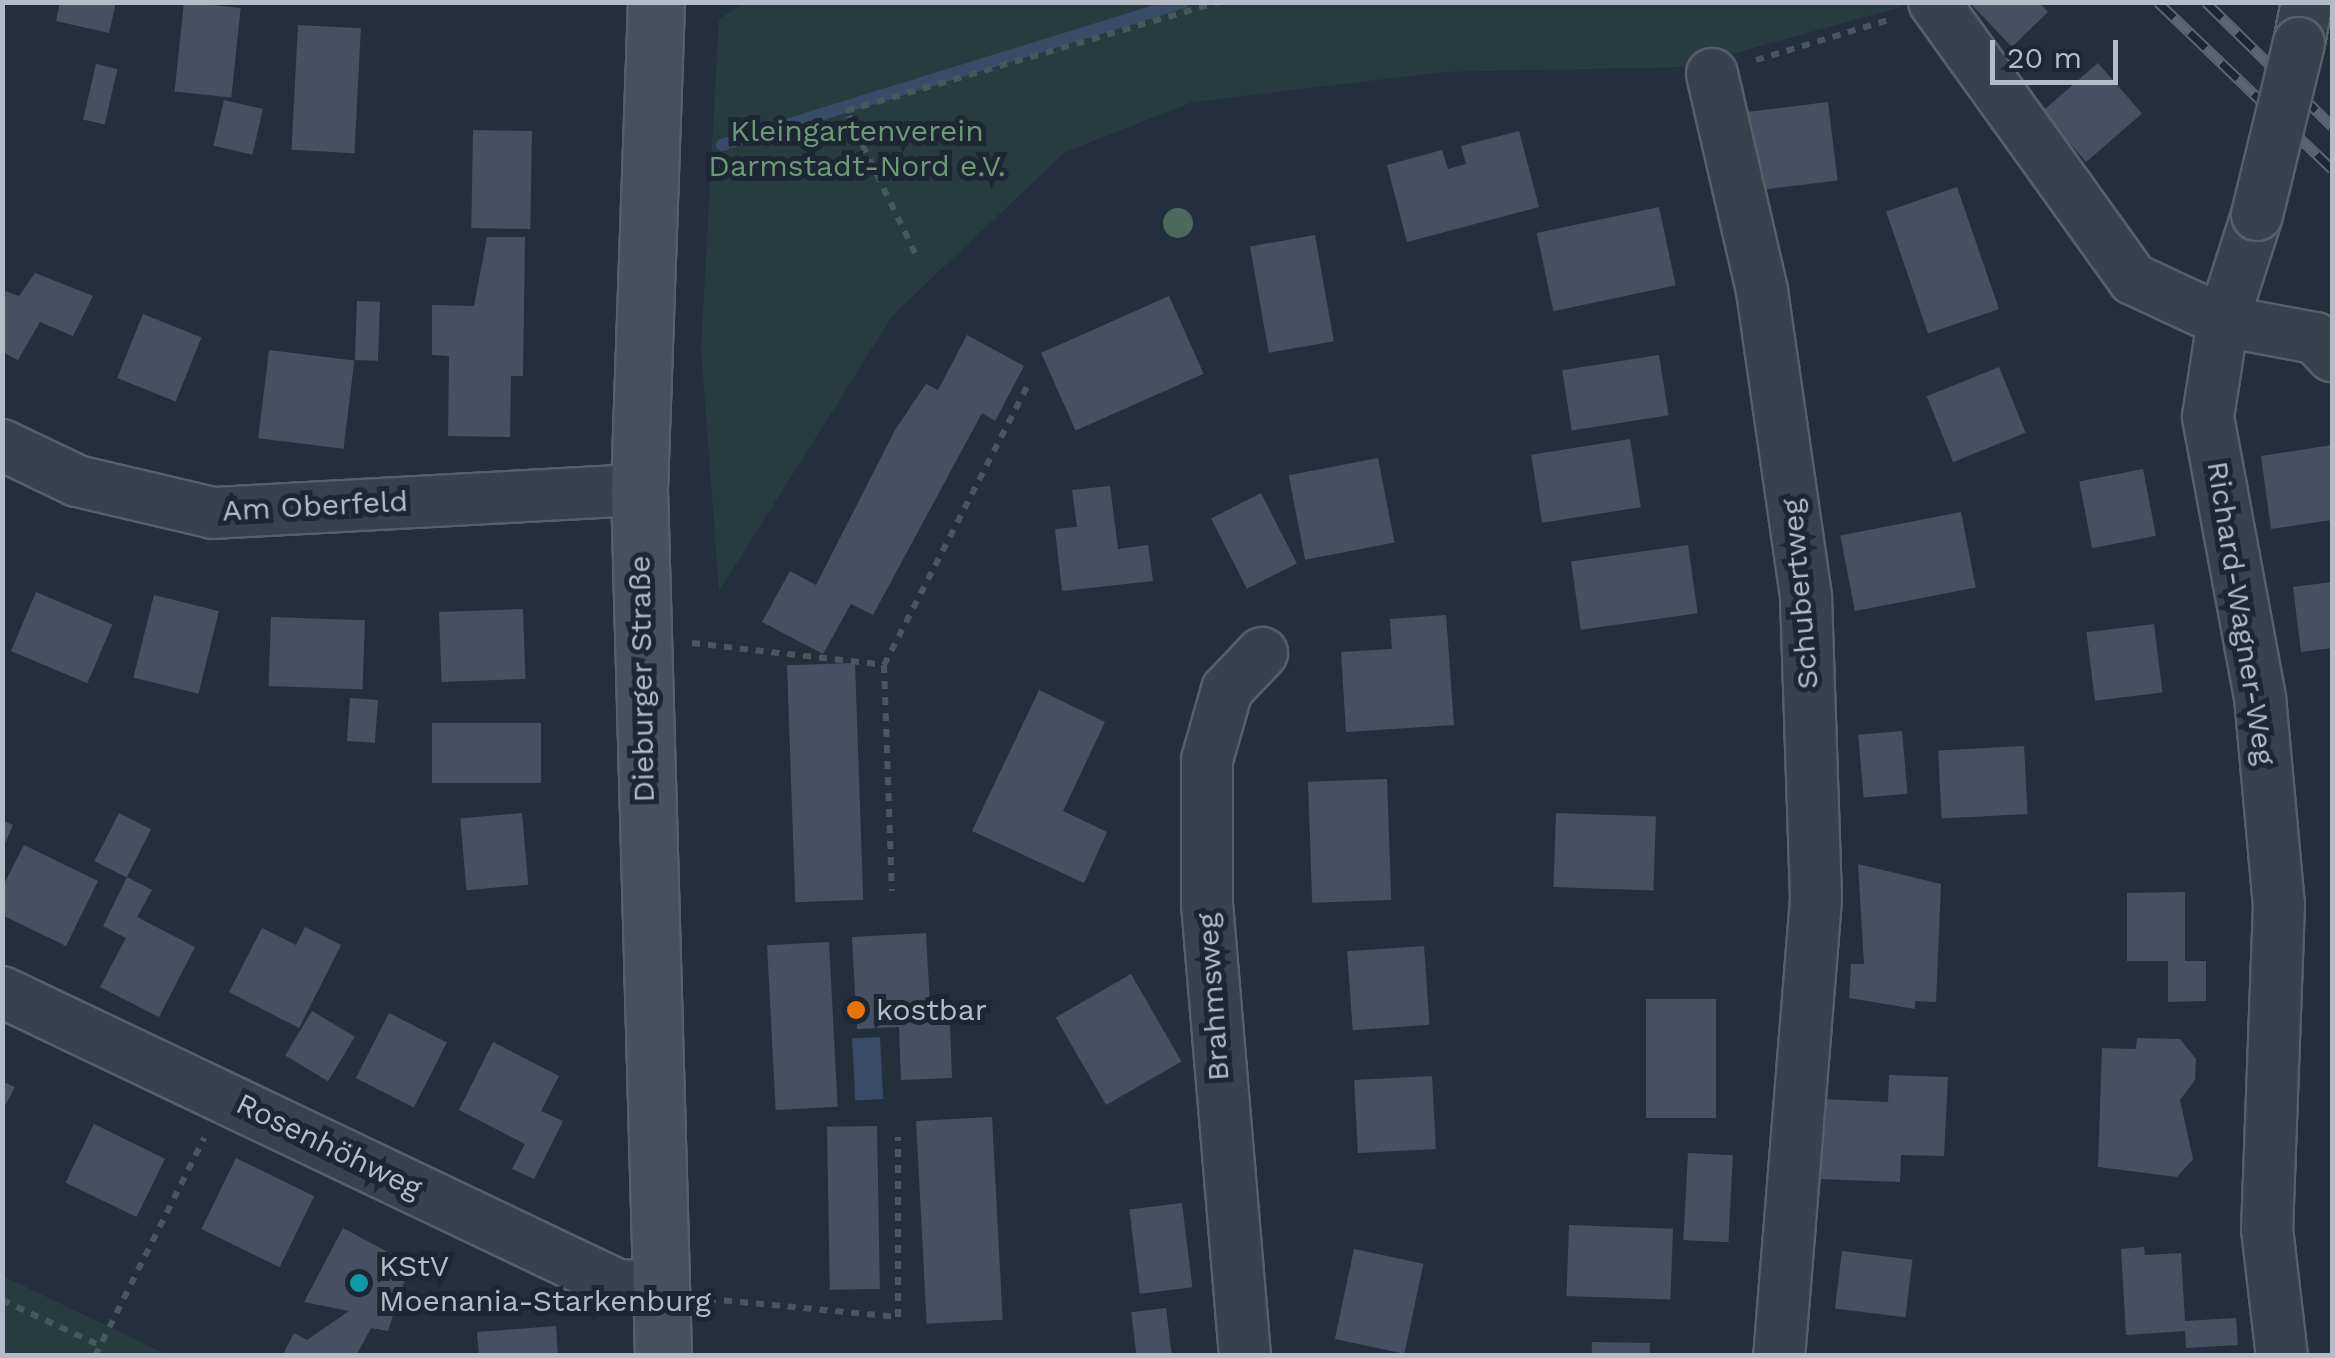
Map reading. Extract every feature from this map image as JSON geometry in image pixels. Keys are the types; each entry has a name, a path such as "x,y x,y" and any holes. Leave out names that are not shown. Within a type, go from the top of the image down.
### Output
{"main road":[{"name":"Dieburger Straße","path":"656,2 639,490 680,1293 663,1356"}],"street":[{"path":"1935,4 2132,278 2223,322 2315,338 2332,356"},
{"path":"2308,16 2332,5"},
{"name":"Richard-Wagner-Weg","path":"2282,1356 2268,1229 2279,904 2260,697 2208,417 2223,322 2257,215 2308,16"},
{"name":"Schubertweg","path":"1712,74 1762,292 1806,597 1816,898 1779,1356"},
{"name":"Am Oberfeld","path":"2,445 78,481 213,512 639,490"},
{"name":"Brahmsweg","path":"1245,1356 1207,904 1207,760 1226,690 1262,653"},
{"name":"Rosenhöhweg","path":"2,992 617,1285 680,1293"}],"path":[{"path":"914,253 846,111 1218,2"},
{"path":"1712,74 1935,4"},
{"path":"892,891 884,665 1027,387"},
{"path":"691,643 884,665"},
{"path":"95,1356 225,1096"},
{"path":"680,1293 898,1317 898,1137"},
{"path":"2,1300 101,1346"}],"green space":[{"name":"Kleingartenverein Darmstadt-Nord e.V.","path":"746,2 1897,2 1901,7 1685,67 1443,72 1193,102 1065,152 893,315 719,591 701,348 719,19"},
{"path":"3,1276 168,1355 3,1355"}],"water":[{"path":"880,1037 883,1099 855,1100 852,1038"}],"building":[{"path":"60,2 116,2 109,33 56,21"},
{"path":"184,2 241,8 231,97 175,92"},
{"path":"1969,2 2039,2 2048,12 2012,47"},
{"path":"298,25 361,28 354,153 291,150"},
{"path":"2098,63 2142,114 2086,162 2042,112"},
{"path":"96,64 117,69 105,124 83,120"},
{"path":"224,100 263,109 252,155 213,146"},
{"path":"1828,102 1838,180 1758,190 1749,112"},
{"path":"473,130 532,131 530,229 471,228"},
{"path":"1519,131 1539,207 1407,242 1387,165 1442,150 1448,169 1466,164 1461,146"},
{"path":"1957,187 1999,309 1928,333 1886,211"},
{"path":"1659,207 1676,285 1553,311 1537,233"},
{"path":"1315,235 1334,341 1269,353 1250,246"},
{"path":"487,237 525,237 523,376 511,376 510,437 448,436 449,356 432,355 432,305 474,306"},
{"path":"35,273 93,296 73,336 40,322 18,360 2,352 2,290 19,296"},
{"path":"1169,296 1204,374 1076,431 1041,353"},
{"path":"357,301 380,302 378,361 355,360"},
{"path":"143,314 201,338 176,402 117,378"},
{"path":"967,335 1024,366 995,421 982,413 873,615 851,604 823,654 762,622 790,571 816,585 895,430 926,384 938,390"},
{"path":"269,350 354,360 344,449 258,438"},
{"path":"1659,355 1669,415 1572,431 1562,370"},
{"path":"1999,367 2026,433 1953,462 1927,396"},
{"path":"1630,439 1641,507 1542,523 1531,455"},
{"path":"2332,445 2332,520 2271,529 2261,456"},
{"path":"1378,458 1394,542 1305,560 1289,475"},
{"path":"2143,469 2156,536 2092,548 2079,481"},
{"path":"1110,486 1118,549 1148,545 1153,581 1062,591 1055,529 1077,527 1072,490"},
{"path":"1261,493 1297,563 1247,589 1211,518"},
{"path":"1961,512 1976,588 1855,611 1840,535"},
{"path":"1688,545 1698,613 1581,630 1571,561"},
{"path":"2332,582 2332,648 2301,652 2293,587"},
{"path":"36,592 112,624 87,683 11,651"},
{"path":"154,595 219,611 198,694 133,677"},
{"path":"523,609 525,679 441,682 439,612"},
{"path":"1446,615 1454,725 1346,732 1341,652 1392,649 1390,619"},
{"path":"271,617 365,620 363,689 269,686"},
{"path":"2154,624 2162,692 2095,701 2087,632"},
{"path":"855,663 863,900 795,902 787,665"},
{"path":"1039,690 1105,722 1063,811 1107,832 1084,883 972,831"},
{"path":"350,698 378,700 375,743 347,741"},
{"path":"432,723 541,723 541,783 432,783"},
{"path":"1902,731 1907,794 1864,798 1858,735"},
{"path":"2024,746 2028,814 1942,818 1938,751"},
{"path":"1387,779 1391,900 1312,903 1308,782"},
{"path":"119,813 151,829 127,877 94,861"},
{"path":"522,813 528,885 467,890 460,818"},
{"path":"1556,813 1656,816 1653,890 1553,887"},
{"path":"2,820 13,825 2,850"},
{"path":"24,845 98,881 66,946 2,915 2,888"},
{"path":"1858,864 1941,884 1936,1002 1915,1001 1915,1009 1849,998 1851,964 1864,964"},
{"path":"127,877 152,890 137,917 195,947 159,1017 100,987 126,938 103,926"},
{"path":"2185,892 2185,961 2206,961 2206,1001 2168,1002 2168,961 2127,961 2127,893"},
{"path":"305,927 341,945 299,1028 229,992 262,928 296,945"},
{"path":"926,933 931,1025 950,1024 952,1078 901,1080 899,1027 857,1029 852,937"},
{"path":"829,942 838,1107 776,1110 767,945"},
{"path":"1424,946 1430,1025 1353,1030 1347,951"},
{"path":"1131,974 1182,1061 1106,1105 1056,1018"},
{"path":"1646,999 1716,999 1716,1118 1646,1118"},
{"path":"312,1011 355,1037 328,1081 285,1056"},
{"path":"389,1013 447,1043 414,1108 356,1078"},
{"path":"2137,1038 2180,1039 2196,1059 2195,1080 2180,1100 2193,1159 2177,1177 2098,1167 2102,1048 2136,1049"},
{"path":"493,1042 559,1076 541,1111 563,1121 534,1179 512,1169 525,1144 459,1110"},
{"path":"1889,1075 1948,1077 1944,1156 1901,1155 1900,1182 1820,1179 1823,1099 1888,1102"},
{"path":"1432,1076 1436,1149 1358,1153 1354,1080"},
{"path":"2,1081 15,1087 2,1111"},
{"path":"992,1117 1003,1320 927,1324 916,1121"},
{"path":"94,1124 165,1159 137,1217 66,1182"},
{"path":"877,1126 880,1289 830,1290 827,1127"},
{"path":"1688,1153 1733,1155 1728,1242 1683,1240"},
{"path":"236,1158 314,1196 280,1267 201,1229"},
{"path":"1182,1203 1192,1287 1140,1294 1129,1209"},
{"path":"1569,1225 1673,1229 1670,1300 1567,1296"},
{"name":"KStV Moenania-Starkenburg","path":"343,1228 410,1264 388,1331 371,1328 356,1356 282,1356 294,1333 307,1340 349,1311 304,1302"},
{"path":"2144,1247 2145,1255 2181,1253 2185,1321 2236,1318 2238,1345 2186,1348 2185,1331 2126,1335 2121,1249"},
{"path":"1354,1249 1423,1264 1404,1354 1335,1339"},
{"path":"1842,1251 1912,1260 1905,1317 1835,1309"},
{"path":"1166,1308 1172,1356 1137,1356 1131,1312"},
{"path":"556,1326 558,1356 479,1356 477,1332"},
{"path":"1592,1342 1650,1343 1650,1356 1592,1356"}],"waterway":[{"path":"722,145 1183,2"}],"railway":[{"path":"2158,2 2332,169"},
{"path":"2206,2 2332,126"}],"place":[{"name":"kostbar","path":"856,1010"},
{"name":"KStV Moenania-Starkenburg","path":"359,1283"}]}
